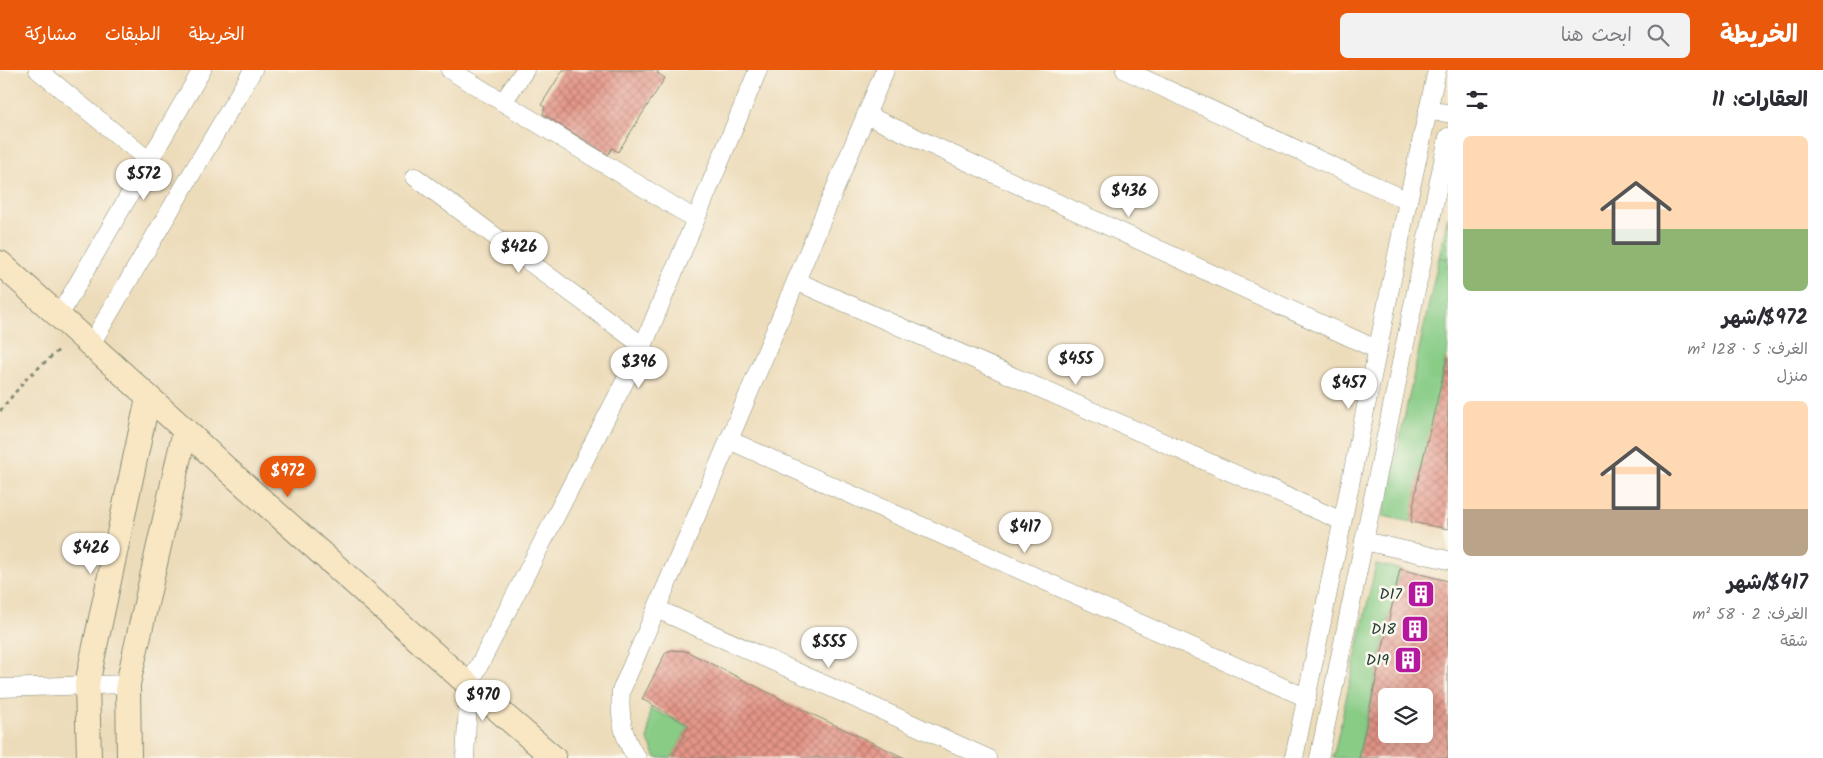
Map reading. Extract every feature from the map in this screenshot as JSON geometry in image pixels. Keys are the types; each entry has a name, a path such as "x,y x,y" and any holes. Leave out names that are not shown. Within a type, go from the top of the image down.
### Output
{"main road":[{"path":"0,263 220,463 469,685 554,758"},
{"path":"89,758 87,684 148,398"},
{"path":"129,758 128,684 185,430"}],"street":[{"path":"38,70 148,160"},
{"path":"59,316 202,70"},
{"path":"85,339 253,70"},
{"path":"450,70 695,219"},
{"path":"503,102 525,70"},
{"path":"465,758 469,685 643,346 758,70"},
{"path":"637,758 628,743 624,731 620,712 621,691 885,70"},
{"path":"1125,70 1408,201"},
{"path":"1294,758 1308,698 1342,521 1408,201 1437,70"},
{"path":"1428,111 1448,113"},
{"path":"866,115 1378,350"},
{"path":"1319,758 1448,142 1421,142"},
{"path":"415,177 643,346"},
{"path":"796,281 1342,521"},
{"path":"729,440 1308,698"},
{"path":"1364,541 1448,560"},
{"path":"657,609 987,758"},
{"path":"0,688 128,684"}],"path":[{"path":"0,411 27,378 85,339"}],"green space":[{"path":"1448,216 1448,259 1439,257"},
{"path":"1439,257 1448,259 1448,349 1411,522 1383,516"},
{"path":"1376,564 1400,569 1358,758 1333,758"},
{"path":"650,708 689,726 672,758 656,758 648,740"}],"building":[{"path":"563,70 659,70 657,73 665,78 618,152 612,148 608,155 543,114 545,107 541,105"},
{"path":"1447,358 1448,529 1411,522 1417,484"},
{"path":"1400,569 1448,581 1448,758 1359,758"},
{"path":"672,650 686,651 801,709 905,758 672,758 689,726 642,699 666,652"}],"place":[{"name":"D17","path":"1421,594"},
{"name":"D18","path":"1415,629"},
{"name":"D19","path":"1408,660"}]}
